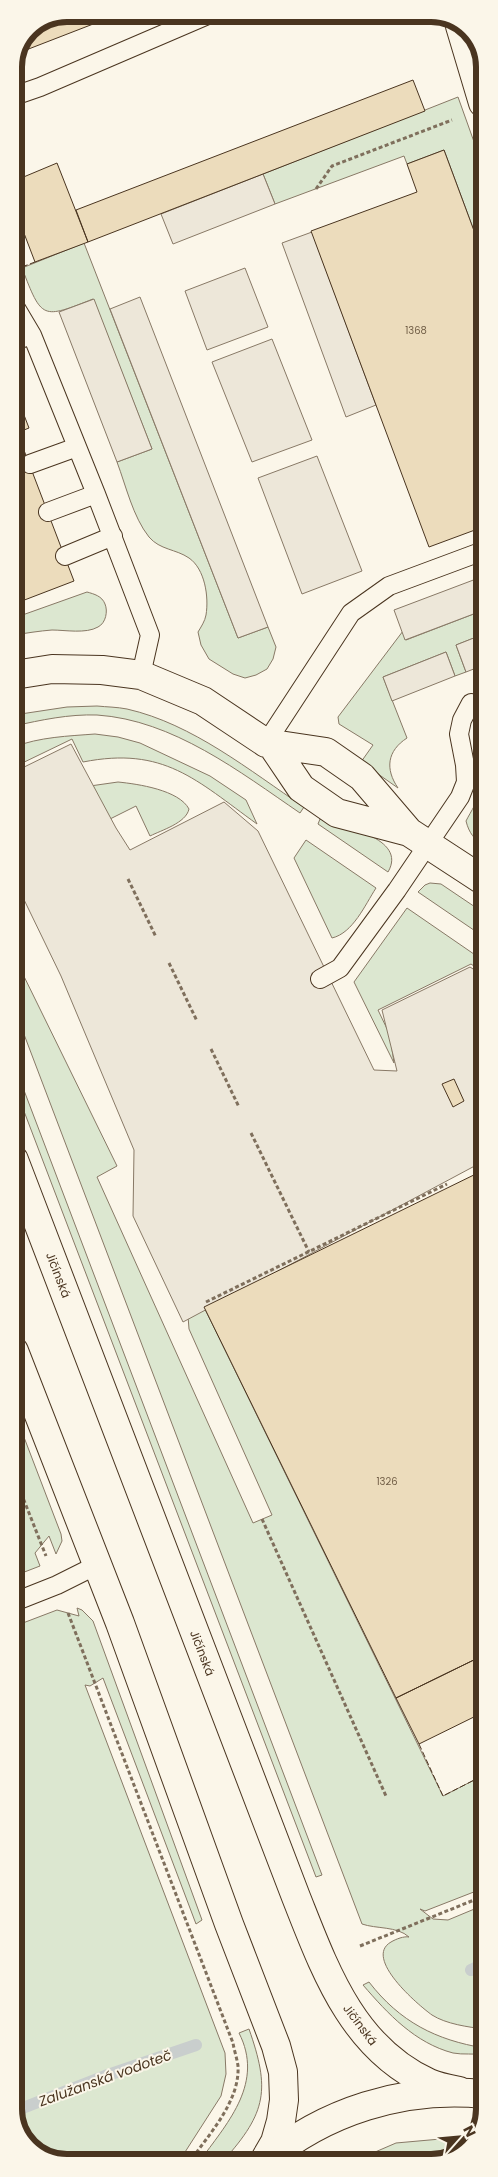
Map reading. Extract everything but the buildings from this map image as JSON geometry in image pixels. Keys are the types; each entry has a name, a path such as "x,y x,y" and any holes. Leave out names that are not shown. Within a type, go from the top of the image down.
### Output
{"street":[{"path":"463,37 476,80"},
{"path":"22,674 52,669 102,670 141,674 203,701 269,744 301,788 337,813 418,838"},
{"path":"269,744 326,752 362,777 418,838 476,876"},
{"name":"Jičínská","path":"22,1181 292,1888 332,1985 349,2012 384,2055 406,2071 431,2084 472,2093"},
{"name":"Jičínská","path":"22,1372 97,1565 276,2046 283,2072 284,2100 275,2142 268,2154"},
{"name":"Jičínská","path":"275,2154 293,2140 323,2123 356,2109 389,2099 424,2093 472,2093"}],"lane":[{"path":"22,93 191,22"},
{"path":"22,318 32,335 113,536 150,635 141,674"},
{"path":"22,338 32,335"},
{"path":"30,464 77,447"},
{"path":"48,512 96,494"},
{"path":"65,556 113,536"},
{"path":"269,744 351,613 389,586 476,554"},
{"path":"320,979 340,968 418,838 460,797 466,782 459,734 462,720 471,703"},
{"path":"22,1599 97,1565"}],"path":[{"path":"316,189 332,166 457,119"},
{"path":"128,879 156,937"},
{"path":"168,963 197,1021"},
{"path":"211,1049 239,1107"},
{"path":"251,1133 309,1252"},
{"path":"206,1302 447,1184"},
{"path":"22,1495 48,1561"},
{"path":"262,1519 386,1796"},
{"path":"66,1608 233,2043 238,2066 232,2096 226,2110 194,2154"},
{"path":"360,1946 476,1899"}],"green space":[{"path":"458,97 476,147 476,236 444,150 407,164 404,156 275,204 263,174"},
{"path":"84,243 238,638 268,627 276,647 273,659 267,669 256,675 245,678 233,674 209,659 201,645 198,632 205,619 207,608 205,584 199,569 189,558 153,541 143,529 134,511 117,462 152,449 93,299 63,310 53,312 46,310 34,298 22,268"},
{"path":"87,592 100,597 104,601 106,610 106,617 101,625 82,631 52,630 22,634 22,615"},
{"path":"476,613 476,637 456,645 466,672 455,676 446,652 383,677 407,738 395,749 390,761 391,774 398,788 361,762 373,745 339,724 338,717 403,631 406,640"},
{"path":"67,707 116,707 151,716 175,726 220,750 304,807 300,813 229,765 179,737 125,719 97,715 76,715 22,724 22,714"},
{"path":"476,727 476,750 474,740"},
{"path":"95,734 118,737 140,743 210,776 246,800 257,824 178,770 158,763 136,759 111,758 83,762 72,739 22,763 22,745 65,736"},
{"path":"118,782 147,786 176,797 184,802 189,809 187,814 173,826 150,836 136,806 108,820 90,786"},
{"path":"476,803 476,840 472,835 466,821"},
{"path":"320,819 370,835 381,842 389,850 392,860 388,872 318,824"},
{"path":"306,840 376,888 352,924 339,935 332,938 294,858"},
{"path":"430,883 441,884 476,908 476,932 418,892"},
{"path":"407,908 476,955 476,967 471,964 378,1010 390,1035 394,1063 354,982"},
{"path":"22,972 117,1166 97,1177 253,1523 272,1515 189,1329 188,1316 201,1301 443,1796 476,1779 476,1891 425,1911 420,1909 433,1919 448,1920 476,1908 476,2028 450,2023 432,2015 405,1992 396,1981 384,1959 384,1949 391,1942 409,1937 393,1929 362,1924 22,1029"},
{"path":"22,1085 322,1875 316,1877 22,1106"},
{"path":"22,1432 62,1541 56,1554 49,1536 35,1553 40,1566 22,1573"},
{"path":"77,1608 82,1610 93,1621 202,1920 196,1924 103,1678 90,1686 85,1685 225,2053 226,2074 221,2096 184,2154 59,2154 43,2147 34,2139 26,2127 23,2118 22,1623 57,1610 79,1616"},
{"path":"369,1982 393,2008 420,2027 450,2040 476,2047 476,2054 453,2053 414,2035 392,2017 363,1985"},
{"path":"249,2029 256,2050 262,2084 260,2099 249,2128 229,2154 205,2154 232,2115 240,2100 245,2084 248,2068 246,2051 239,2033"},
{"path":"466,2137 453,2148 439,2154 371,2154 396,2143"}],"shaded area":[{"path":"263,174 275,204 173,244 161,214"},
{"path":"312,232 376,405 346,417 282,243"},
{"path":"245,268 268,327 207,350 185,291"},
{"path":"140,297 268,627 238,638 110,309"},
{"path":"94,299 152,449 117,462 59,312"},
{"path":"272,339 312,440 252,462 212,362"},
{"path":"317,456 362,571 302,594 258,478"},
{"path":"476,579 476,613 405,640 394,610"},
{"path":"476,637 476,668 466,672 456,645"},
{"path":"446,652 455,676 392,701 383,677"},
{"path":"71,744 116,828 130,850 224,802 258,831 374,1070 397,1071 382,1010 470,967 476,971 476,1165 183,1322 133,1216 134,1150 61,976 22,896 22,768"}],"waterway":[{"name":"Zalužanská vodoteč","path":"471,1970 476,1968"},
{"name":"Zalužanská vodoteč","path":"22,2108 105,2076 196,2045"}],"fence":[{"path":"22,267 35,262"},
{"path":"419,1744 443,1796 476,1779"}]}
